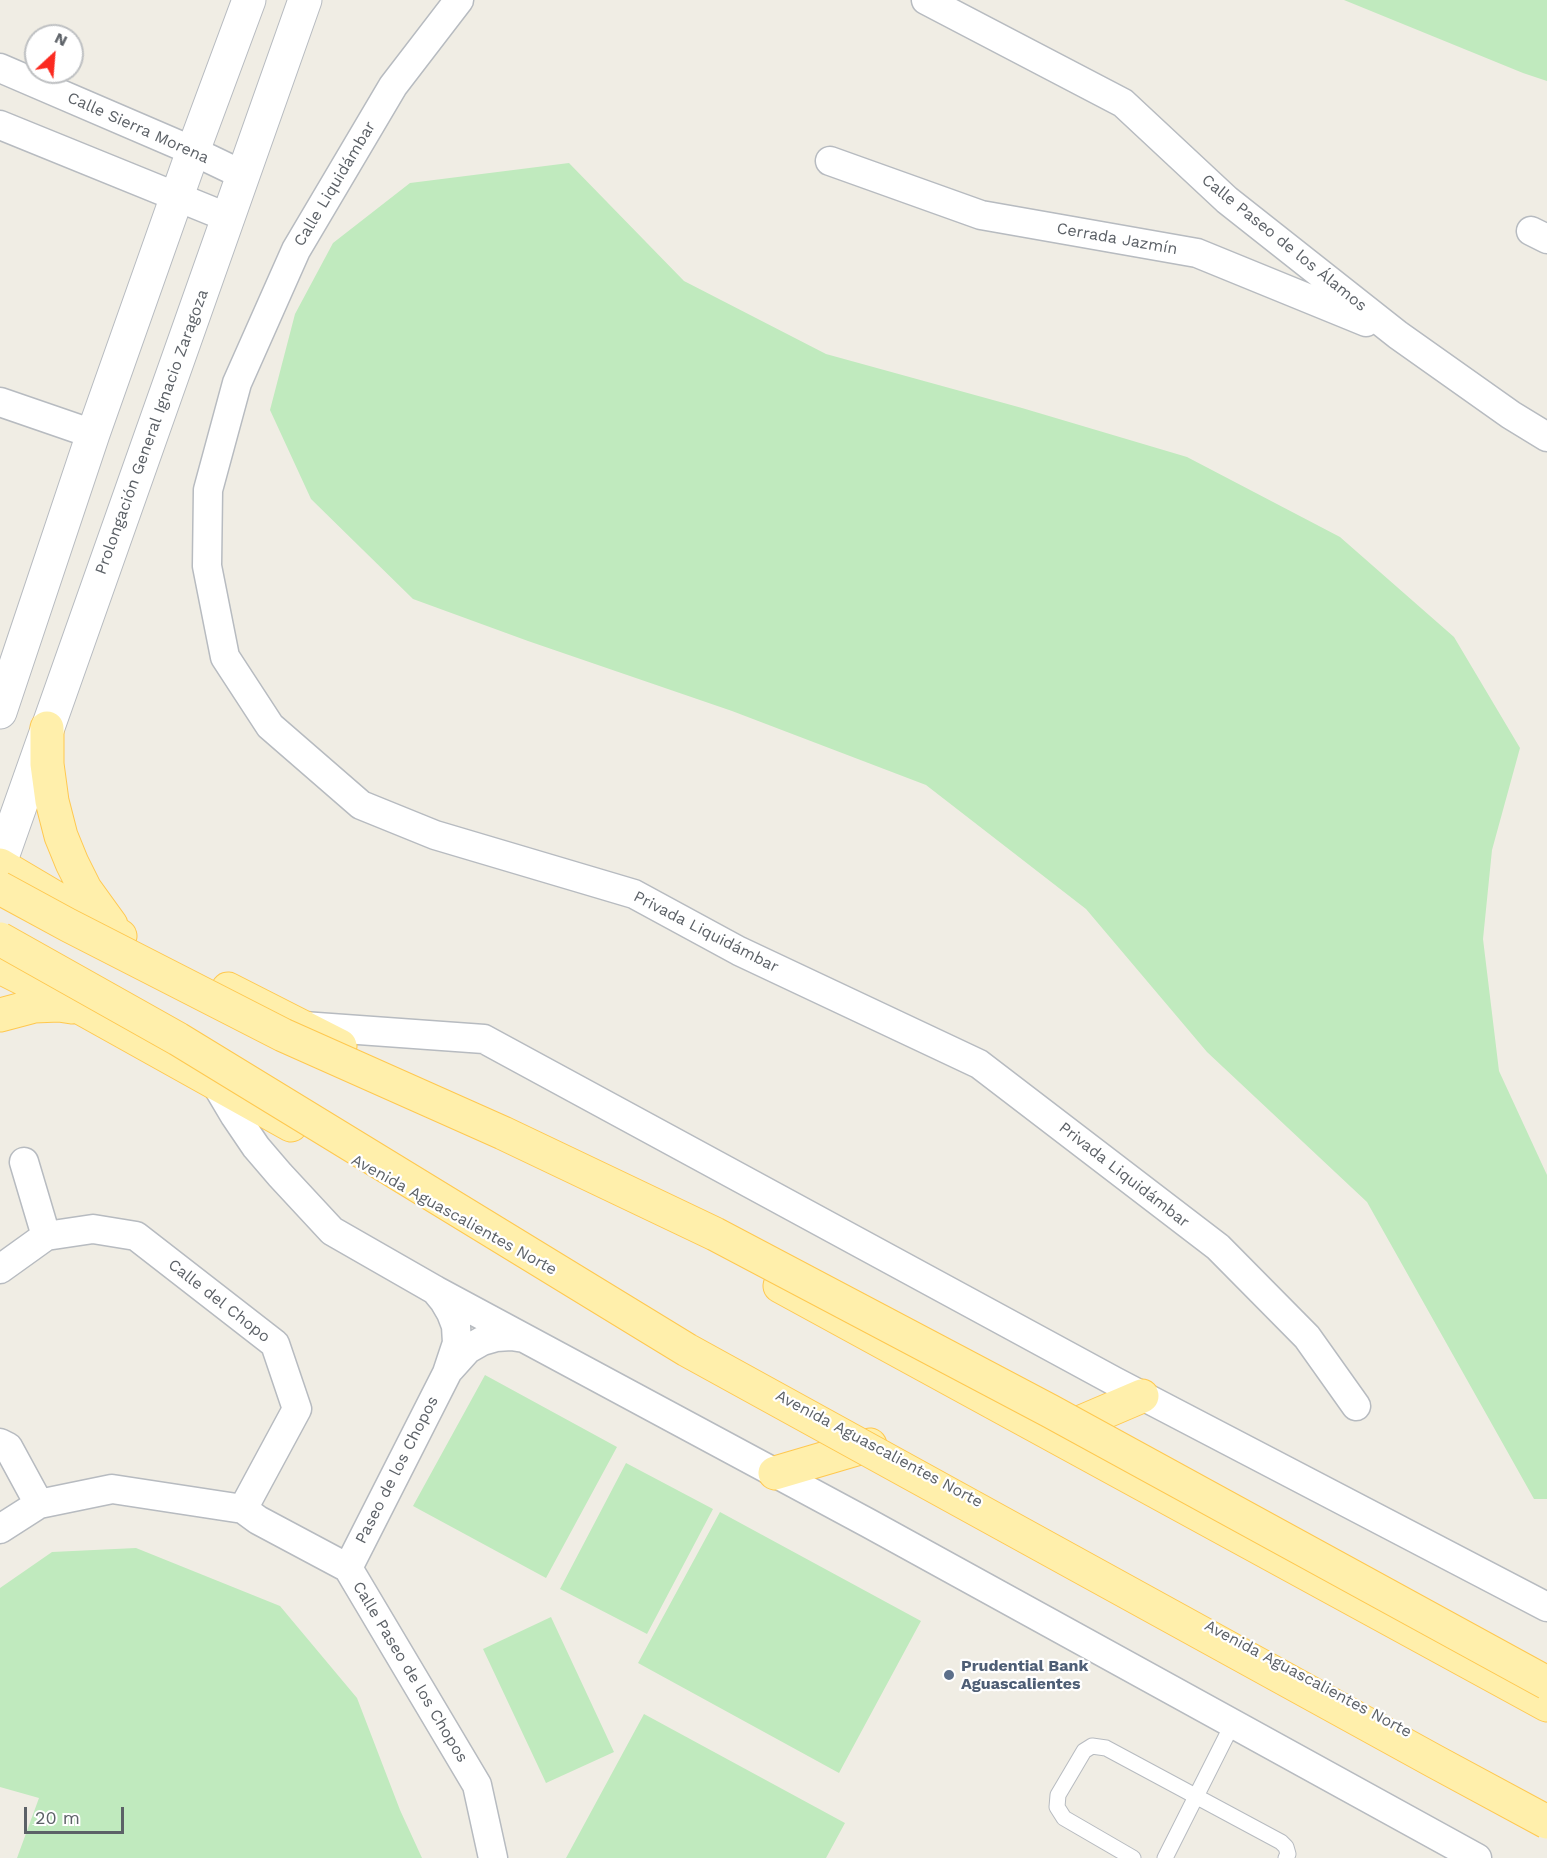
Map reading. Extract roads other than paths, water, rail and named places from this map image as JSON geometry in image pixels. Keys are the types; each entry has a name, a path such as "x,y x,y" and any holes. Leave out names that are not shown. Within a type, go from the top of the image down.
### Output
{"main road":[{"path":"47,728 48,774 61,836 85,889 120,936"},
{"path":"0,864 120,936 303,1026 1547,1705"},
{"path":"0,888 283,1035 503,1133 715,1234 1060,1416 1547,1683"},
{"path":"0,939 178,1038 687,1350 1547,1822"},
{"name":"Avenida Aguascalientes Norte","path":"0,967 83,1009 870,1445 1547,1807"},
{"path":"0,1015 34,1006 59,1005 83,1009"},
{"path":"1052,1435 1142,1396"},
{"path":"775,1473 870,1445"}],"street":[{"path":"0,712 93,434 249,0"},
{"name":"Prolongación General Ignacio Zaragoza","path":"0,864 305,0"},
{"name":"Calle Liquidámbar","path":"237,382 296,250 393,86 459,0"},
{"name":"Calle Paseo de los Álamos","path":"926,0 1123,103 1227,200 1398,335 1511,415 1547,437"},
{"name":"Calle Sierra Morena","path":"0,68 243,174"},
{"path":"0,125 229,218"},
{"name":"Cerrada Jazmín","path":"830,161 981,215 1197,253 1398,335"},
{"name":"Privada Liquidámbar","path":"237,382 208,490 207,566 225,657 270,726 361,805 435,835 634,894 739,951 980,1064 1218,1247 1306,1337 1356,1406"},
{"path":"0,402 93,434"},
{"path":"303,1026 483,1039 1142,1396 1547,1607"},
{"name":"Avenida Aguascalientes Norte","path":"216,1084 256,1146 280,1176 332,1231 435,1290 775,1473 1477,1858"},
{"path":"24,1162 46,1236"},
{"name":"Calle del Chopo","path":"0,1269 46,1236 93,1229 136,1236 275,1344 297,1409 243,1509"},
{"name":"Paseo de los Chopos","path":"348,1568 447,1373 457,1343 456,1326 451,1313 435,1290"},
{"name":"Paseo de los Chopos","path":"447,1373 468,1349 482,1341 496,1336 526,1338"},
{"path":"0,1443 8,1447 39,1504"},
{"name":"Calle Paseo de los Chopos","path":"0,1529 39,1504 112,1489 243,1509 258,1520 348,1568 477,1785 494,1858"}],"lane":[{"path":"1165,1858 1233,1723"},
{"path":"1133,1858 1064,1818 1057,1807 1058,1795 1084,1750 1092,1746 1106,1748 1281,1842 1286,1847 1288,1854 1286,1858"}],"place":[{"name":"Prudential Bank Aguascalientes","path":"949,1675"}]}
